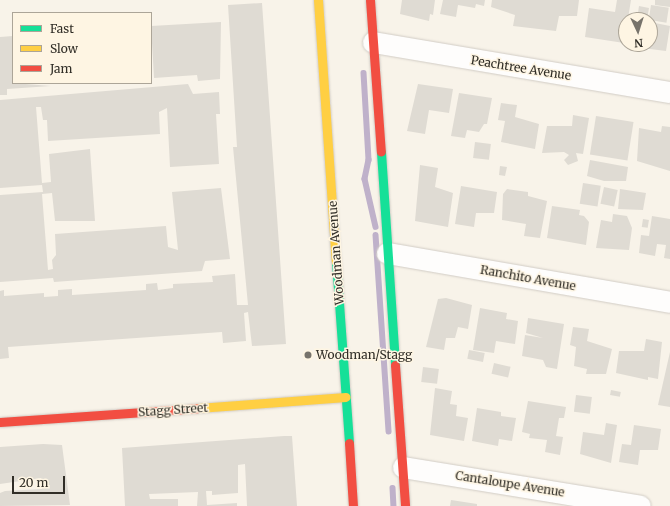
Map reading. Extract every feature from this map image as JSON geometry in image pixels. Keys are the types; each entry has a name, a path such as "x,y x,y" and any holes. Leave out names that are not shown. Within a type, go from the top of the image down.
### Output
{"street":[{"name":"Woodman Avenue","path":"318,0 353,506"},
{"path":"370,0 405,506"},
{"name":"Peachtree Avenue","path":"373,42 670,92"},
{"name":"Ranchito Avenue","path":"387,253 670,302"},
{"name":"Stagg Street","path":"0,422 346,397"},
{"name":"Cantaloupe Avenue","path":"403,467 616,504 640,506"}],"building":[{"path":"402,0 435,0 433,15 430,14 429,21 400,14"},
{"path":"443,0 485,0 484,6 476,4 475,8 458,5 456,17 440,14"},
{"path":"492,0 579,0 577,16 559,16 556,31 513,26 515,15 491,7"},
{"path":"617,0 631,0 629,12 618,12 618,42 585,37 589,8 615,12"},
{"path":"655,0 670,0 670,7 655,5"},
{"path":"262,3 286,344 252,346 248,312 244,313 246,341 223,343 222,332 8,347 9,358 0,359 0,291 4,290 4,296 44,293 44,297 58,296 58,290 72,289 72,295 146,290 146,284 157,283 158,290 173,288 173,284 213,282 212,276 235,274 237,305 248,305 233,147 237,147 228,5"},
{"path":"651,5 669,8 666,23 658,21 658,12 650,12"},
{"path":"639,6 649,8 648,12 638,12"},
{"path":"221,22 220,79 198,81 197,75 154,78 152,26"},
{"path":"658,24 670,26 666,51 658,50"},
{"path":"12,36 12,84 51,86 7,89 7,95 0,95 0,37"},
{"path":"188,84 193,94 219,92 220,114 216,114 219,164 170,167 167,108 159,112 160,134 48,141 47,120 43,120 41,107 36,107 42,183 51,182 49,154 90,149 95,221 55,221 52,193 42,194 48,270 53,269 52,260 56,255 55,234 166,226 168,247 178,250 172,192 221,188 230,259 205,261 202,271 54,282 53,278 0,282 0,195 43,192 42,185 0,188 0,100"},
{"path":"418,84 453,89 449,113 429,110 425,134 407,131"},
{"path":"459,93 492,98 487,124 484,124 479,132 467,130 465,138 451,136"},
{"path":"501,103 517,105 515,117 539,124 535,149 501,142 505,121 498,120"},
{"path":"573,115 589,118 583,154 576,153 578,161 568,165 564,160 569,155 564,152 542,153 547,126 572,126"},
{"path":"596,116 634,122 627,160 590,155"},
{"path":"662,126 670,127 670,171 637,161 639,128 661,132"},
{"path":"475,142 491,144 489,160 473,158"},
{"path":"590,160 628,167 626,181 604,181 587,176"},
{"path":"420,165 438,168 435,187 453,193 448,227 415,221"},
{"path":"500,166 507,167 505,176 499,175"},
{"path":"583,183 601,186 597,207 580,204"},
{"path":"461,186 497,192 494,213 476,213 474,227 455,224"},
{"path":"604,187 618,190 614,207 600,204"},
{"path":"507,189 528,192 528,196 547,201 540,238 524,236 526,224 502,220 503,194"},
{"path":"620,189 646,193 643,210 618,209"},
{"path":"552,206 580,210 579,215 584,216 589,222 586,245 547,238"},
{"path":"613,214 627,216 632,228 629,250 596,248 601,220 612,222"},
{"path":"652,216 670,219 670,259 664,258 666,245 657,244 655,256 639,253 641,235 649,236"},
{"path":"643,219 649,220 648,228 642,227"},
{"path":"446,298 472,305 468,329 458,327 455,338 446,338 444,350 426,347 438,299"},
{"path":"480,308 507,313 506,319 518,321 515,344 496,341 494,353 473,350"},
{"path":"528,318 564,324 557,369 546,367 543,360 522,356 525,335 543,338 526,333"},
{"path":"573,327 589,329 587,341 612,349 606,374 586,374 587,369 574,366 576,347 570,345"},
{"path":"646,339 662,342 658,379 648,377 648,380 616,373 619,351 644,351"},
{"path":"469,350 485,353 483,362 467,359"},
{"path":"670,352 670,407 658,405"},
{"path":"494,363 511,367 508,378 492,374"},
{"path":"423,367 439,369 437,384 421,382"},
{"path":"435,388 452,391 450,404 457,405 456,416 468,418 464,441 430,435"},
{"path":"611,390 621,392 620,397 610,395"},
{"path":"576,395 592,397 590,414 574,412"},
{"path":"528,401 566,407 564,418 559,418 556,436 563,437 560,455 545,452 547,440 529,438 530,434 522,432"},
{"path":"477,408 501,412 501,416 516,418 512,441 499,439 498,446 472,441"},
{"path":"606,423 617,425 611,463 580,454 583,432 604,435"},
{"path":"634,425 661,429 658,450 640,450 638,465 619,462 622,444 631,445"},
{"path":"292,436 297,506 247,506 245,464 238,465 238,493 212,495 212,491 206,491 207,505 237,503 237,506 197,506 198,492 149,494 150,499 178,499 178,506 125,506 122,448"},
{"path":"43,444 62,445 70,505 0,506 0,493 5,491 42,489 41,478 0,484 0,447"},
{"path":"451,500 477,504 477,506 450,506"}],"waterway":[{"path":"364,73 369,160 365,179 376,227"},
{"path":"376,235 389,432"},
{"path":"393,488 394,506"}],"traffic: fast":[{"path":"381,152 395,365"},
{"path":"336,261 349,443"}],"traffic: slow":[{"path":"318,0 336,261"},
{"path":"198,408 346,397"}],"traffic: jam":[{"path":"370,0 381,152"},
{"path":"395,365 405,506"},
{"path":"0,422 198,408"},
{"path":"349,443 353,506"}],"place":[{"name":"Woodman/Stagg","path":"308,355"}]}
